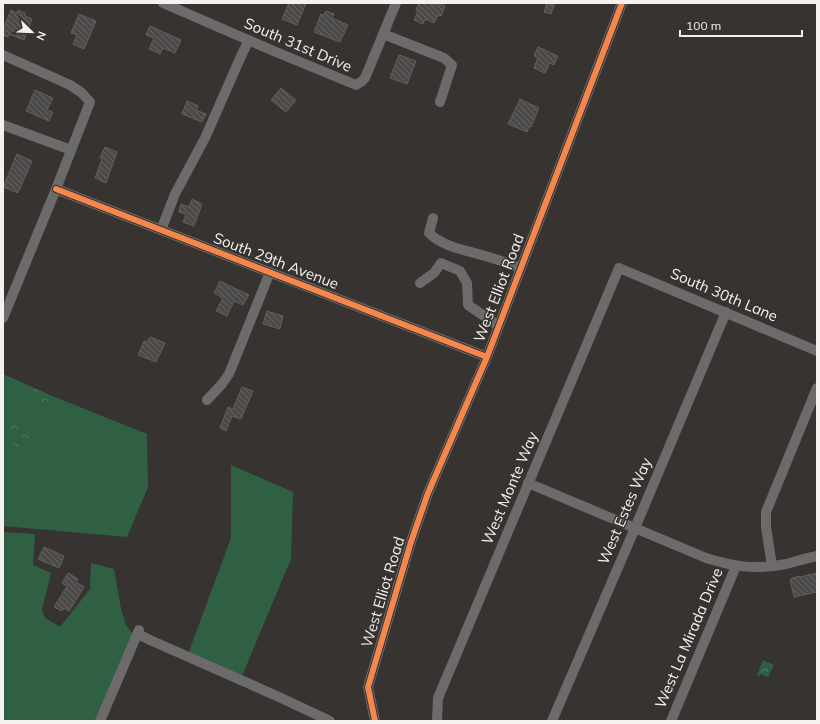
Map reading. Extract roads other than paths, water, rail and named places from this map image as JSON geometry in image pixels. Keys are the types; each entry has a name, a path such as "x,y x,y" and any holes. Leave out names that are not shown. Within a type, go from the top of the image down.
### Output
{"street":[{"name":"South 31st Drive","path":"163,3 356,85 365,78 383,34"},
{"path":"396,3 383,34 444,58 452,64 440,102"},
{"name":"West Elliot Road","path":"375,721 368,687 411,542 428,493 487,357 622,3"},
{"path":"161,230 175,194 205,138 249,40"},
{"path":"3,55 70,85 82,93 90,102 3,318"},
{"path":"3,125 71,150"},
{"name":"South 29th Avenue","path":"56,189 487,357"},
{"path":"433,218 429,233 435,238 452,246 521,268"},
{"path":"420,284 434,273 441,263 460,271 467,283 468,305 499,326"},
{"name":"South 30th Lane","path":"619,268 817,351"},
{"name":"West Monte Way","path":"437,721 438,698 619,268"},
{"path":"207,400 222,384 228,374 270,272"},
{"name":"West Estes Way","path":"552,721 726,312"},
{"path":"772,566 766,527 766,512 817,388"},
{"path":"528,483 706,558 724,564 757,567 772,566 817,556"},
{"name":"West La Mirada Drive","path":"670,721 736,566"},
{"path":"100,721 139,632 150,640 330,721"}]}
